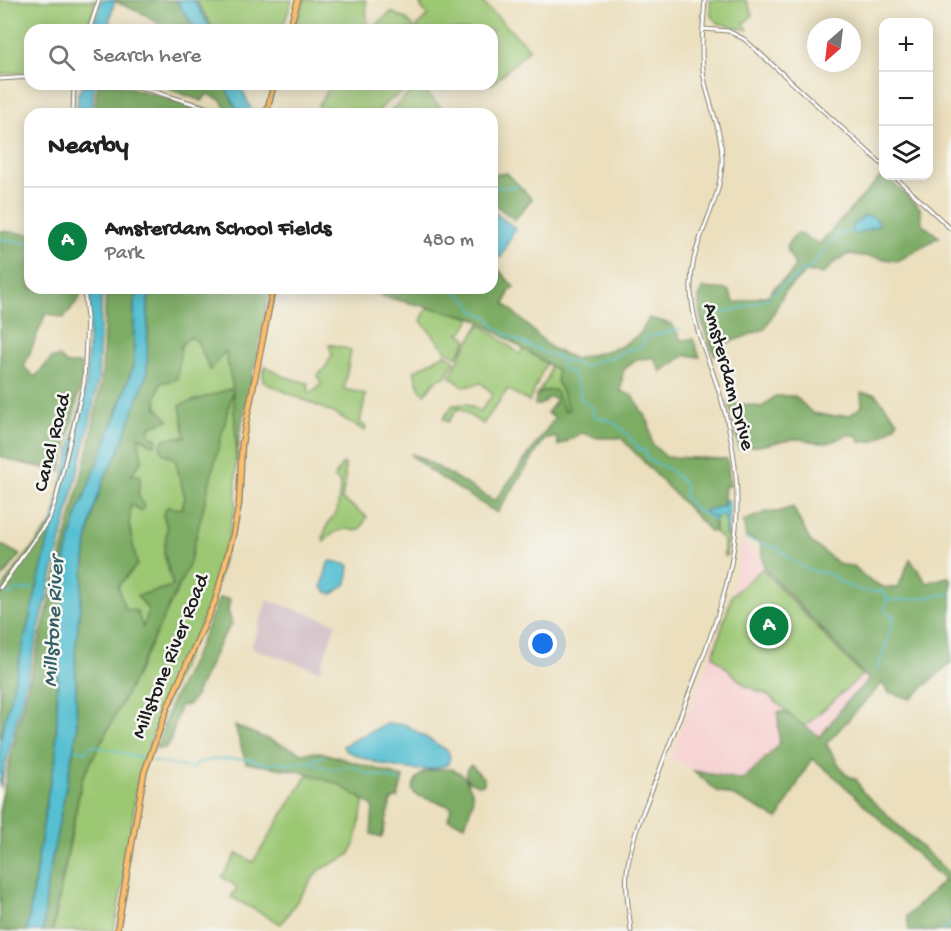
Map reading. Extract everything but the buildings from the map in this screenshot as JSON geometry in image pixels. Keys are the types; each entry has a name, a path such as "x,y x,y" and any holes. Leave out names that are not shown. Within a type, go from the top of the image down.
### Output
{"main road":[{"path":"292,24 298,0"},
{"path":"268,108 272,90"},
{"name":"Millstone River Road","path":"117,931 139,791 144,773 172,697 215,601 233,535 239,504 242,443 272,294"}],"street":[{"path":"91,24 99,0"},
{"name":"Amsterdam Drive","path":"632,931 626,880 631,848 718,618 730,569 736,530 736,486 732,447 721,397 695,317 691,294 693,259 717,195 722,161 720,137 703,69 705,0"},
{"path":"703,29 732,32 744,39 879,161"},
{"path":"0,79 24,77"},
{"path":"73,108 74,90"},
{"path":"149,90 207,108"},
{"path":"898,180 951,230"},
{"name":"Canal Road","path":"0,588 49,519 56,499 84,383 87,318 85,294"}],"shaded area":[{"path":"741,539 875,679 819,747 779,808 670,759 727,610 737,570"},
{"path":"267,600 336,623 320,671 251,648"}],"green space":[{"path":"0,0 96,0 89,24 24,24 24,72 0,74"},
{"path":"116,0 176,0 192,24 159,24 146,15"},
{"path":"196,0 292,0 284,24 210,24"},
{"path":"304,0 366,0 367,24 296,24"},
{"path":"425,0 480,0 530,49 498,78 498,24 419,24 428,16 420,5"},
{"path":"710,0 746,0 753,15 744,23 748,30 718,23 711,16"},
{"path":"391,12 411,24 378,24"},
{"path":"97,90 139,90 200,108 95,108"},
{"path":"171,90 227,90 236,108 225,108 221,100 207,94 202,101"},
{"path":"328,90 405,90 381,108 320,108 318,105"},
{"path":"413,90 424,90 441,108 394,108"},
{"path":"507,173 532,199 514,220 498,207 498,174"},
{"path":"879,178 890,180 920,208 922,224 939,237 898,261 849,254 836,261 823,274 806,272 786,290 765,329 722,345 715,355 700,312 700,295 703,288 728,290 735,303 769,295 793,271 795,266 786,247 792,238 798,233 819,244"},
{"path":"0,231 24,233 24,294 80,294 64,318 46,313 24,367 35,377 52,358 59,357 67,364 82,364 81,383 61,471 16,462 0,456"},
{"path":"498,269 514,287 509,292 505,304 551,348 575,359 620,347 640,334 649,318 672,324 681,340 693,339 700,357 686,355 661,372 654,358 636,359 623,371 621,391 633,396 649,423 652,444 666,457 727,459 730,486 725,486 723,506 711,509 715,532 710,531 621,438 598,438 582,433 558,446 557,437 544,440 497,513 430,471 410,454 420,457 495,501 555,418 547,413 555,403 555,399 550,397 540,405 535,405 536,396 544,391 555,390 565,411 569,409 557,381 557,370 474,318 379,294 498,294"},
{"path":"106,294 137,294 134,304 134,363 65,559 58,655 56,758 49,787 27,931 0,931 0,806 16,733 90,443 102,376"},
{"path":"151,294 269,294 239,437 237,462 233,390 189,565 82,779 52,931 43,931 47,884 77,731 75,653 87,542 94,509 105,476 118,453 147,373 148,299","holes":["190,337 197,341 210,370 225,351 233,388 180,405 185,437 165,438 160,446 163,453 175,459 185,497 182,509 167,507 163,514 167,528 164,553 173,586 137,596 149,610 143,628 137,611 125,609 118,586 137,565 129,525 131,504 141,511 144,508 138,494 141,475 131,475 142,460 138,436 154,446 157,440 149,433 150,426 169,420 157,408 156,397 161,383 177,379 181,345"]},
{"path":"436,307 471,318 464,331 459,333 467,340 457,357 446,351 421,321 427,308 435,309"},
{"path":"480,324 520,354 524,349 546,363 529,402 508,389 483,424 458,408 448,422 443,419 453,405 467,404 480,412 493,394 481,383 464,387 450,377 463,350"},
{"path":"190,337 197,340 210,369 225,350 233,388 236,504 219,577 211,600 154,729 137,784 129,849 114,931 53,931 82,779 189,565 185,437 165,438 163,453 175,458 185,497 182,509 163,514 167,528 164,554 173,586 138,596 149,610 143,629 125,609 118,586 137,565 129,525 131,503 144,508 130,476 138,436 149,433 157,408 156,397 161,382 177,379 181,344"},
{"path":"329,344 351,350 344,389 366,394 360,422 366,427 365,431 334,413 263,382 263,372 266,366 282,376 308,383 309,393 316,390 321,384 318,375 332,355"},
{"path":"445,354 455,361 446,376 434,382 425,394 420,390 414,371"},
{"path":"550,365 557,370 557,381 569,409 566,411 554,390 544,391 536,396 548,378"},
{"path":"861,393 875,394 898,421 894,427 875,441 860,442 856,435 851,435 829,443 791,439 739,449 729,402 762,407 775,396 795,396 812,413 831,416 850,415 862,406"},
{"path":"342,464 345,464 345,481 342,500 367,517 360,529 338,531 324,542 323,537 327,525 337,511 340,482 334,478"},
{"path":"793,507 810,541 841,565 854,566 867,579 883,587 898,588 910,559 927,583 951,578 951,662 911,699 888,692 882,683 826,744 845,774 857,780 862,791 951,875 951,931 909,931 907,916 944,880 812,758 778,819 734,796 717,791 694,771 743,780 779,745 778,712 785,712 820,737 847,701 869,680 764,568 760,542 746,537 743,521 767,512 778,512"},
{"path":"725,514 725,535 729,536 726,556 724,556 724,541 715,532 715,519"},
{"path":"53,523 0,742 0,595 7,580"},
{"path":"0,544 20,555 1,579 0,578"},
{"path":"762,569 862,675 804,727 768,695 746,686 713,656 732,595"},
{"path":"219,598 230,599 228,611 232,624 222,638 194,698 188,705 180,706 170,742 165,748 156,749 171,703"},
{"path":"235,726 303,753 320,752 403,777 398,798 391,801 382,837 371,834 373,806 338,784 298,771 246,763"},
{"path":"337,756 364,800 355,845 349,855 318,871 281,924 231,897 237,887 222,877 237,853 253,862 309,772"},
{"path":"471,765 484,779 484,784 478,785 467,780 466,771"},
{"path":"453,769 463,775 472,791 473,801 465,825 448,819 452,807 416,795 412,790 418,777 427,771"}],"water":[{"path":"101,0 115,0 109,24 94,24"},
{"path":"176,0 194,0 208,24 192,24"},
{"path":"80,90 94,90 92,108 77,108"},
{"path":"227,90 243,90 250,108 236,108"},
{"path":"498,215 515,228 501,257 498,257"},
{"path":"864,216 873,217 879,225 855,235 852,232 852,226"},
{"path":"88,294 102,294 98,379 90,423 0,788 0,741 86,384 90,308"},
{"path":"137,294 151,294 148,299 147,373 118,453 105,476 94,509 87,542 75,653 77,730 47,884 43,931 27,931 49,787 56,758 58,655 65,559 77,515 119,409 134,363 134,304"},
{"path":"724,500 728,500 729,504 728,536 725,535 725,515 714,518 703,511 724,506"},
{"path":"331,561 349,565 347,583 333,594 322,587 328,563"},
{"path":"386,724 404,724 448,751 450,756 448,764 424,770 410,769 368,760 345,750 343,746"}],"waterway":[{"path":"498,187 517,186"},
{"path":"716,314 742,308 768,298 786,283 792,281 801,270 806,272 837,236 851,230"},
{"path":"0,239 24,242"},
{"path":"458,294 469,302 473,310 488,317 493,325 506,335 585,367 626,350 639,348 644,343 644,338 681,329"},
{"path":"560,358 564,370 572,372 582,400 592,407 595,417 615,424 640,450 645,450 648,460 673,473 686,486 684,496 695,509 716,521"},
{"path":"744,539 773,548 777,546 805,568 830,574 841,583 856,589 882,591 889,600 951,593"},
{"name":"Millstone River","path":"1,591 12,595 17,589 23,591 33,589"},
{"path":"876,672 894,616 887,613 885,609 887,600"},
{"path":"75,749 85,752 89,746 96,746 146,759"},
{"path":"311,761 324,756"},
{"path":"152,761 193,769 197,763 216,759 249,759 269,765 278,761 290,765 306,762 334,769 350,766 369,774 400,781"},
{"path":"942,931 951,923"}],"place":[{"name":"Amsterdam School Fields","path":"769,626"}]}
